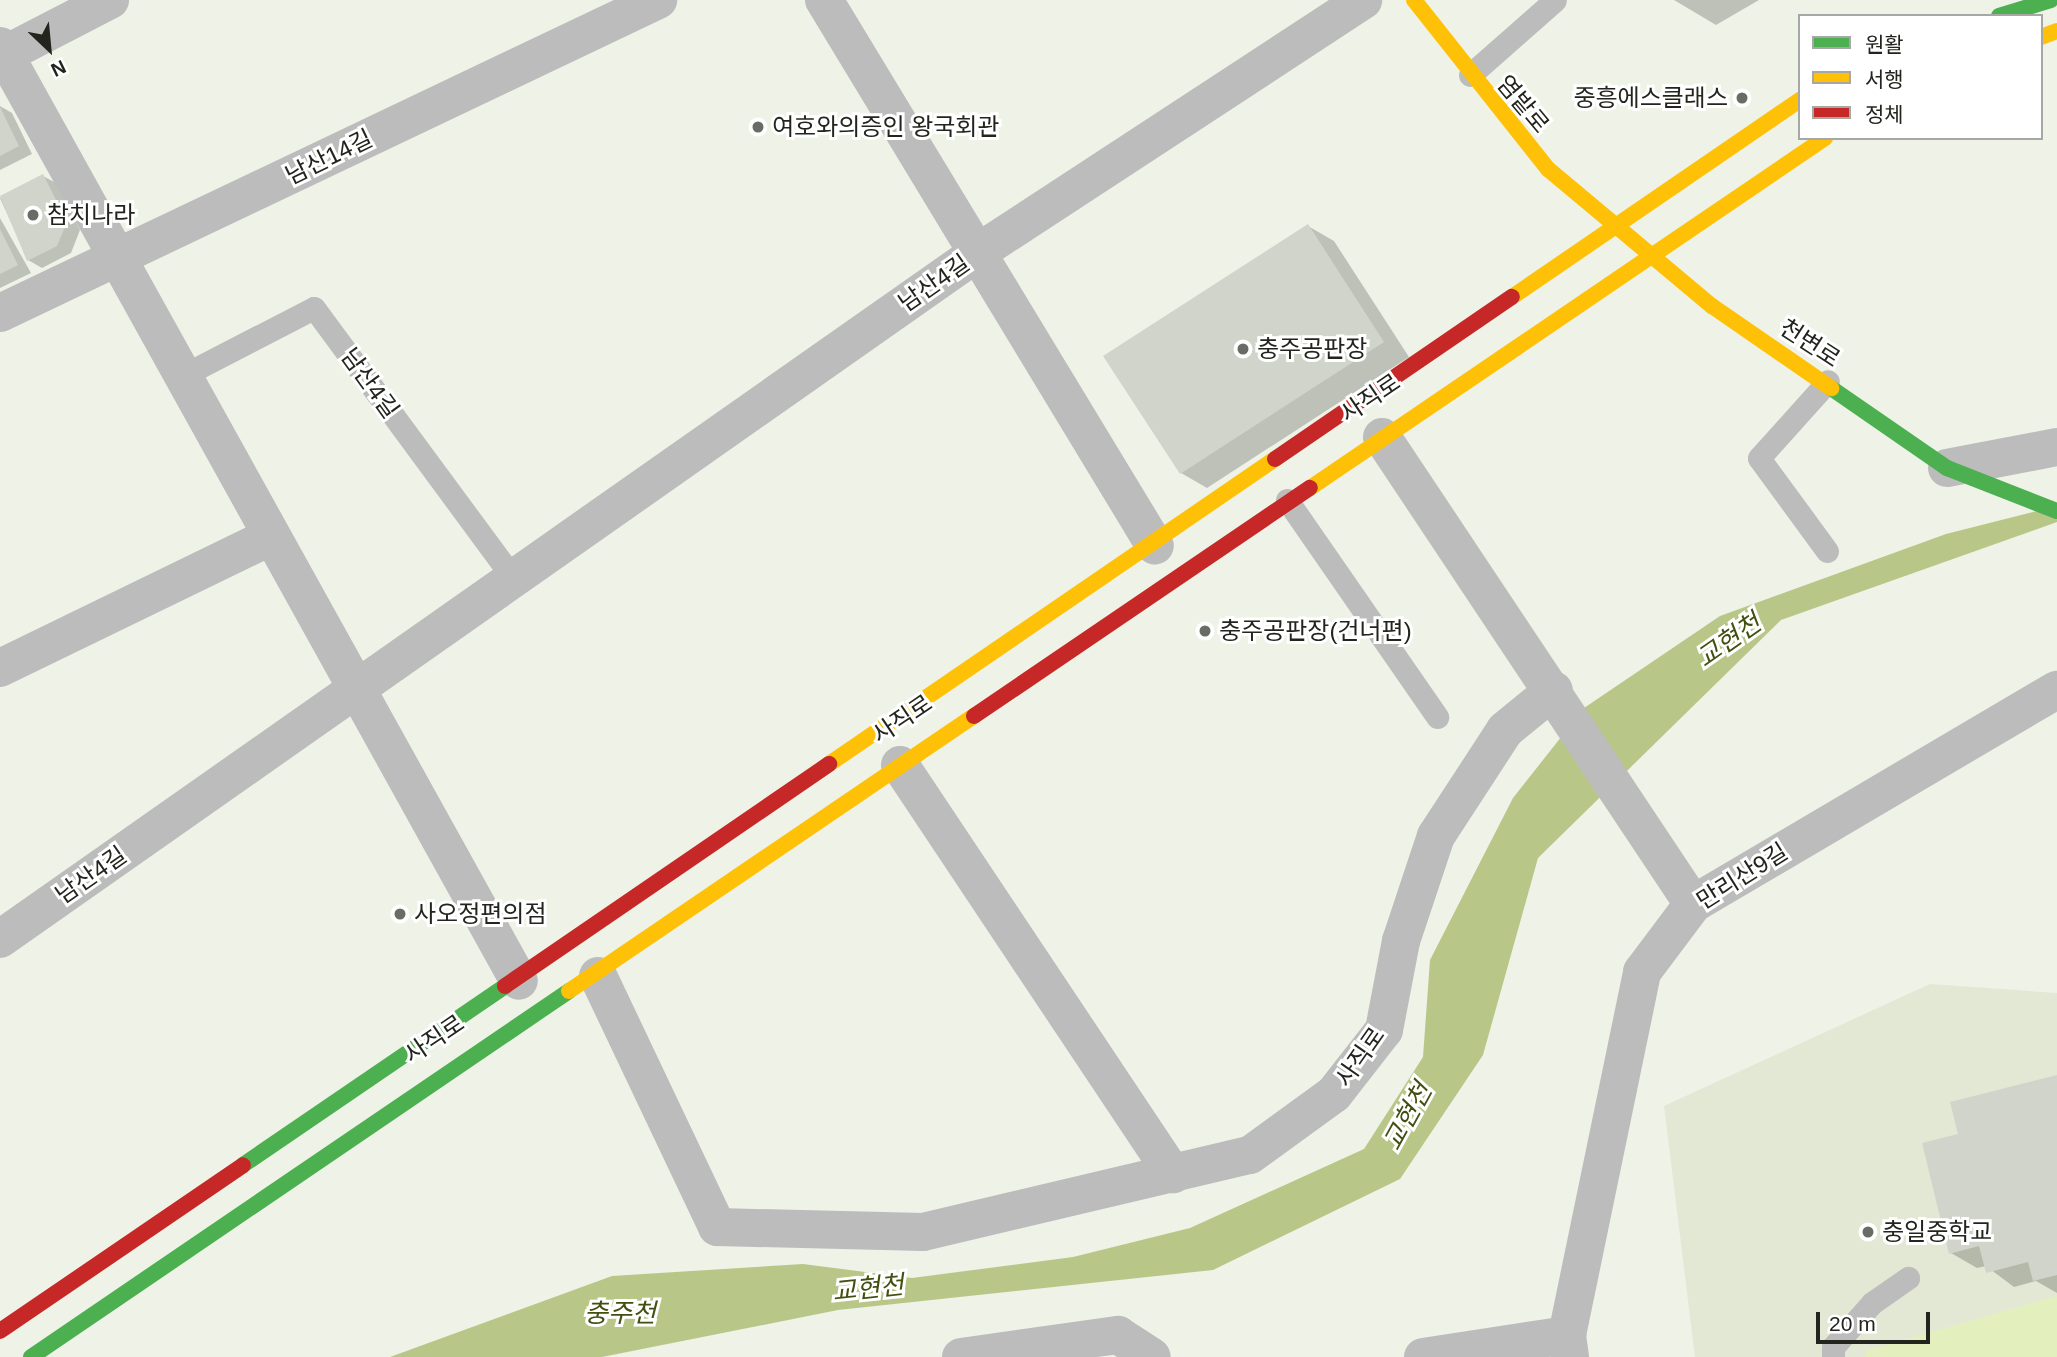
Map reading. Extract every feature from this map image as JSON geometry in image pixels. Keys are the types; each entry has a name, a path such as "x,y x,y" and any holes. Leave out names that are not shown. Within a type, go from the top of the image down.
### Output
{"street":[{"path":"110,0 2,53 182,376 268,538 539,1016"},
{"name":"남산14길","path":"0,313 658,0"},
{"path":"824,0 980,251 1155,546"},
{"name":"남산4길","path":"0,939 980,251 1363,0"},
{"name":"염밭로","path":"1414,0 1470,75 1548,169 1650,253"},
{"path":"2006,14 2051,0"},
{"name":"사직로","path":"0,1331 519,981 1155,546 1612,224 1798,101"},
{"name":"사직로","path":"31,1357 598,976 1287,500 1650,253 1822,140"},
{"name":"천변로","path":"1650,253 1712,306 1828,381 1947,468 2057,511"},
{"name":"사직로","path":"598,976 717,1227 923,1232 1250,1155 1334,1094 1384,1030 1401,940 1436,835 1505,730 1554,690 1382,437"},
{"path":"1947,468 2057,447"},
{"path":"0,668 268,538"},
{"path":"1554,690 1693,904"},
{"name":"만리산9길","path":"1568,1346 1642,972 1693,904 2057,691"},
{"name":"사직로","path":"900,765 1173,1174"},
{"path":"961,1357 1118,1335 1152,1357"},
{"path":"1423,1357 1568,1346"}],"lane":[{"path":"1470,75 1555,0"},
{"name":"남산4길","path":"182,376 314,308 513,579"},
{"path":"1827,551 1759,458 1828,381"},
{"path":"1287,500 1437,717"},
{"path":"1833,1357 1833,1347 1872,1303 1908,1278"}],"shaded area":[{"name":"충일중학교","path":"1930,984 2057,993 2057,1357 1695,1357 1664,1106"},
{"path":"2057,1296 2057,1357 1866,1357 1866,1351"}],"water":[{"name":"충주천","path":"2057,506 2057,522 1781,620 1538,858 1483,1055 1400,1179 1213,1270 838,1310 602,1357 390,1357 612,1276 803,1264 912,1278 1073,1257 1190,1228 1364,1149 1423,1057 1430,960 1513,798 1584,708 1720,616 1946,534"}],"building":[{"path":"0,107 19,146 0,156"},
{"path":"43,174 67,222 57,246 27,261 0,196"},
{"name":"충주공판장","path":"1308,224 1384,342 1180,474 1103,356"},
{"path":"0,229 18,265 0,274"},
{"path":"2057,1075 2057,1275 2033,1281 2028,1262 1986,1273 1979,1246 1949,1254 1922,1143 1958,1134 1950,1102"}],"traffic: fast":[{"path":"2006,14 2051,0"},
{"path":"1831,388 1947,468 2057,511"},
{"path":"243,1165 505,986"},
{"path":"31,1357 569,991"}],"traffic: slow":[{"path":"1414,0 1548,169 1712,306 1831,388"},
{"path":"2043,36 2057,31"},
{"path":"1512,297 1798,101"},
{"path":"1310,488 1822,140"},
{"path":"829,764 1275,459"},
{"path":"569,991 974,716"}],"traffic: jam":[{"path":"1275,459 1512,297"},
{"path":"974,716 1310,488"},
{"path":"505,986 829,764"},
{"path":"0,1331 243,1165"}],"place":[{"name":"중흥에스클래스","path":"1742,98"},
{"name":"여호와의증인 왕국회관","path":"758,127"},
{"name":"참치나라","path":"33,215"},
{"name":"충주공판장","path":"1243,349"},
{"name":"충주공판장(건너편)","path":"1205,631"},
{"name":"사오정편의점","path":"400,914"},
{"name":"충일중학교","path":"1868,1232"}],"water label":[{"name":"교현천","path":"1729,641"},
{"name":"교현천","path":"1408,1117"},
{"name":"교현천","path":"868,1289"}]}
